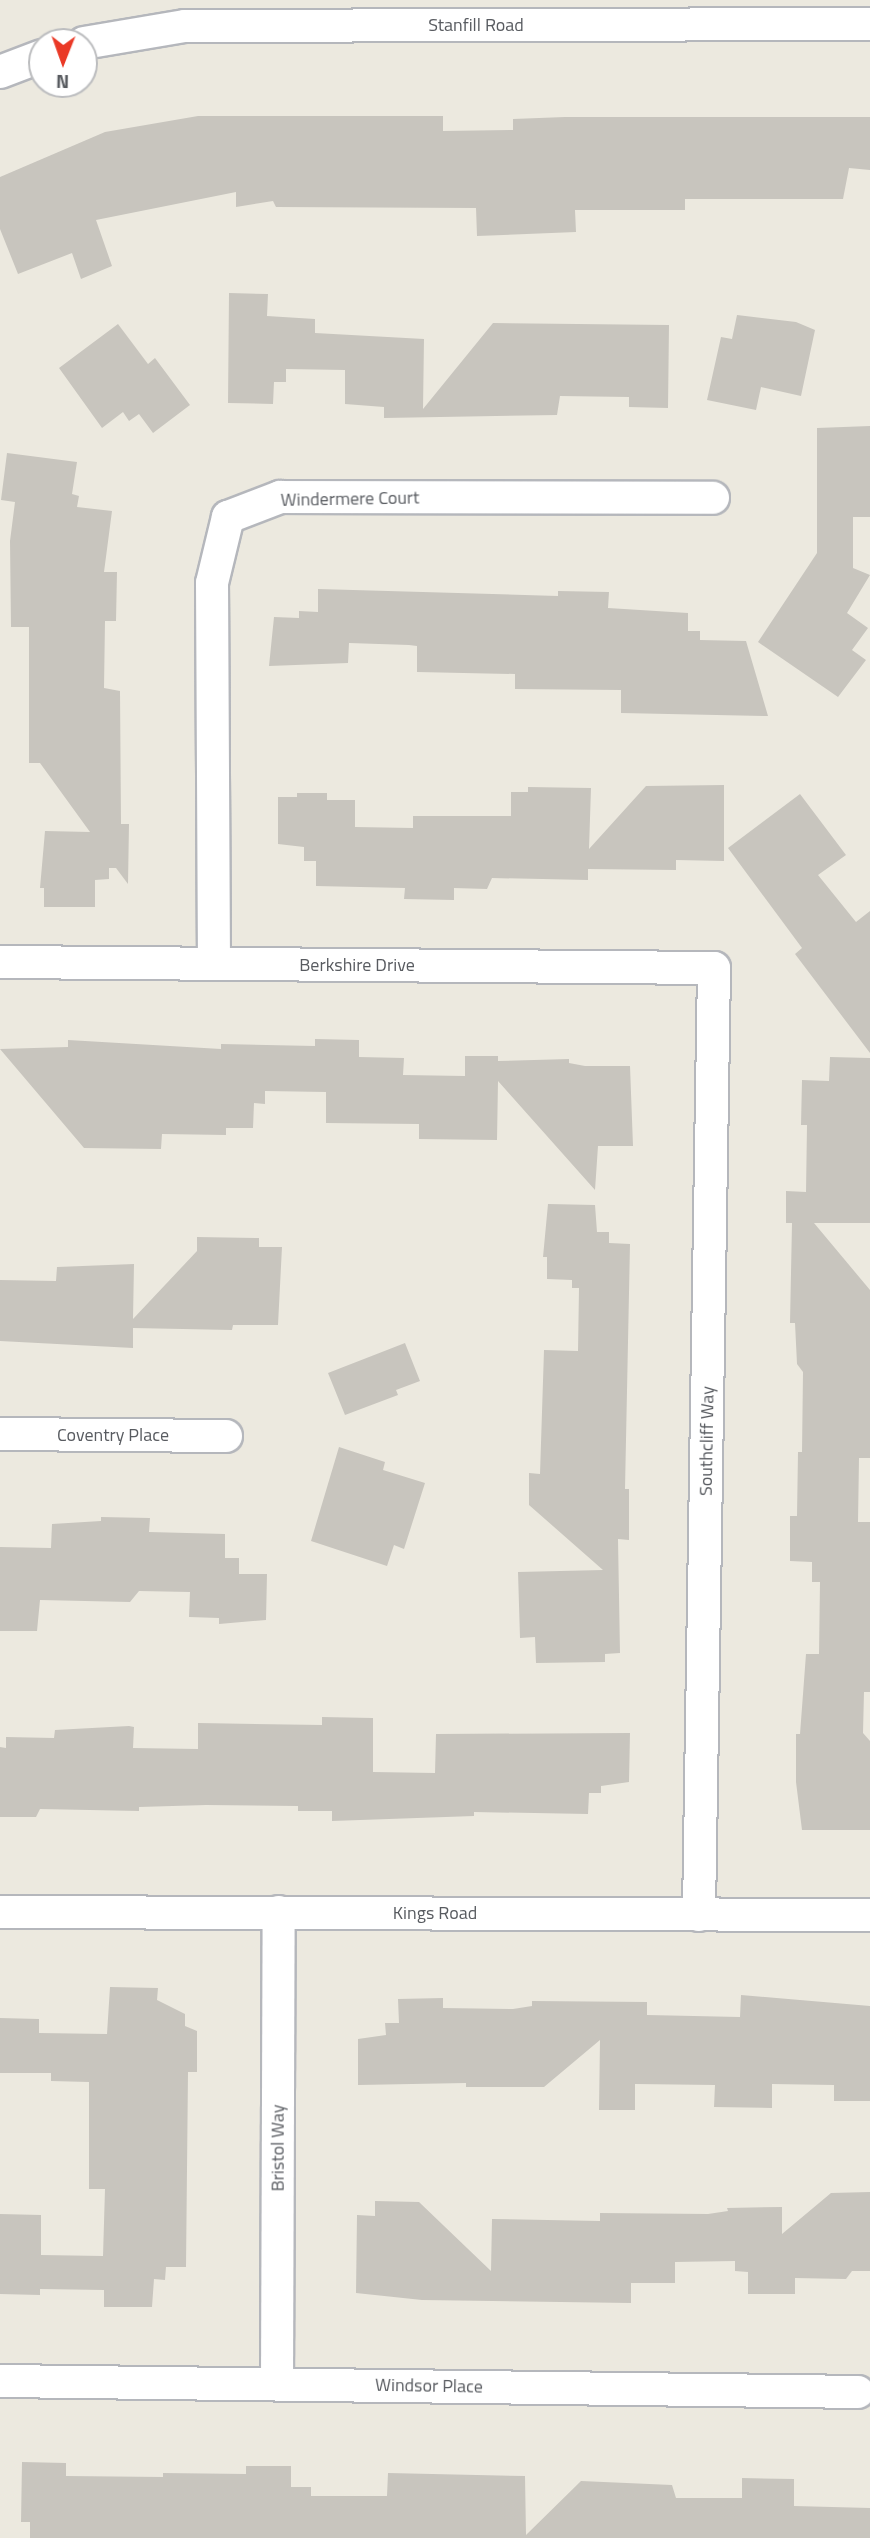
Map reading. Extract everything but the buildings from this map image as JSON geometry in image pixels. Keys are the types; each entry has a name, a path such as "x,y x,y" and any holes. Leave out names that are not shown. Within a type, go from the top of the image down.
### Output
{"street":[{"name":"Stanfill Road","path":"98,41 185,26 710,12 870,24"},
{"path":"0,72 28,61"},
{"name":"Windermere Court","path":"214,964 212,583 228,517 280,497 713,498"},
{"name":"Berkshire Drive","path":"0,962 714,968"},
{"name":"Southcliff Way","path":"699,1914 714,968"},
{"name":"Coventry Place","path":"0,1434 226,1436"},
{"name":"Kings Road","path":"0,1912 870,1915"},
{"name":"Bristol Way","path":"277,2384 279,1912"},
{"name":"Windsor Place","path":"0,2381 858,2392"}]}
